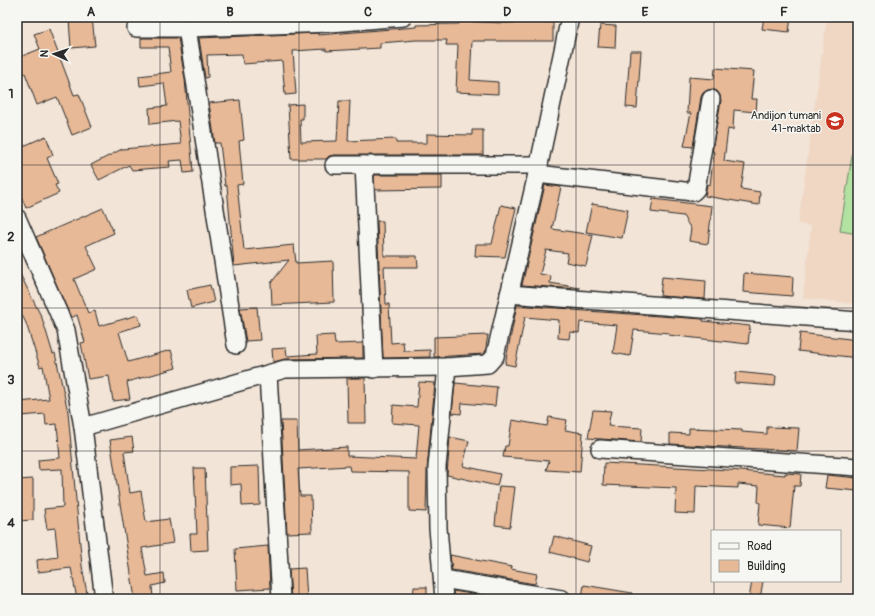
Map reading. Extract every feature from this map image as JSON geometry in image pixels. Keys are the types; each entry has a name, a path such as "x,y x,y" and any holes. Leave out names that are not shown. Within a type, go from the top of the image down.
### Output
{"street":[{"path":"136,28 187,28 331,23 403,17"},
{"path":"83,427 285,369 374,369 447,367 488,364 495,356 510,294 570,17"},
{"path":"187,28 236,345"},
{"path":"334,165 538,170 693,192 696,189 710,99"},
{"path":"364,165 374,369"},
{"path":"17,218 66,330 83,427 104,599"},
{"path":"510,294 858,321"},
{"path":"444,599 438,528 437,467 447,367"},
{"path":"268,374 281,599"},
{"path":"600,449 858,467"},
{"path":"443,579 562,599"}],"shaded area":[{"name":"Andijon tumani 41-maktab","path":"827,17 858,17 858,304 803,298 811,226 798,224"}],"green space":[{"path":"858,118 858,234 840,231"}],"building":[{"path":"92,17 95,46 71,48 69,19"},
{"path":"140,17 216,17 187,18"},
{"path":"764,17 791,17 789,32 762,29"},
{"path":"459,21 503,23 553,22 553,41 472,41 470,80 498,82 498,94 456,92 458,45 446,45 447,40 416,40 380,43 380,48 293,51 296,94 285,95 282,61 243,64 242,54 207,55 208,77 205,78 199,38 318,33 318,35 416,27 416,25 459,24"},
{"path":"600,25 616,26 615,48 598,47"},
{"path":"49,29 74,95 79,94 92,127 72,135 57,97 37,105 25,73 17,76 17,58 40,49 34,34"},
{"path":"141,38 178,38 185,79 193,172 184,173 182,160 169,161 170,167 132,170 129,165 99,180 91,165 122,149 181,144 178,121 150,124 149,108 167,106 164,83 140,86 139,76 171,72 168,47 141,47"},
{"path":"630,51 641,51 637,108 626,107"},
{"path":"715,68 754,71 751,99 757,99 756,112 734,110 733,130 728,129 724,161 745,164 741,189 760,192 759,205 705,196 707,184 710,185 714,152 712,151 721,101 720,95 717,91 712,89 703,93 701,97 693,147 684,146 691,113 687,113 689,77 714,79"},
{"path":"240,100 244,140 239,141 243,184 237,185 244,250 294,245 296,263 333,261 334,302 272,305 271,283 289,260 234,266 227,186 225,186 220,143 215,143 209,103"},
{"path":"339,101 350,101 348,141 396,139 396,143 427,143 427,134 472,135 472,130 483,130 483,155 334,155 329,156 326,159 291,159 288,105 303,104 303,119 300,119 301,142 337,141"},
{"path":"46,136 53,155 47,158 58,184 55,185 59,193 26,208 17,186 17,149"},
{"path":"374,175 442,175 442,189 375,190"},
{"path":"545,185 561,187 552,229 593,235 586,266 566,262 568,253 546,250 540,274 551,276 550,283 580,288 579,289 522,285"},
{"path":"653,199 712,206 708,244 689,241 691,229 683,216 651,212"},
{"path":"592,204 628,210 622,238 586,232"},
{"path":"501,205 516,208 505,257 475,256 476,244 492,244"},
{"path":"103,208 114,233 86,246 97,269 74,279 88,313 95,311 99,326 138,315 141,325 119,332 128,362 171,350 176,368 127,382 130,399 113,401 109,376 88,379 81,343 85,342 77,315 71,318 36,237"},
{"path":"377,221 383,221 384,256 417,256 418,267 384,267 386,304 389,304 391,343 403,342 404,351 430,350 430,357 383,358"},
{"path":"17,268 42,318 53,354 55,353 68,412 82,566 88,599 77,599 71,568 38,572 37,560 58,557 55,528 47,529 44,509 63,507 62,469 39,470 38,460 60,458 57,424 46,425 45,414 20,416 19,402 49,399 43,366 40,367 26,323 17,305"},
{"path":"744,273 793,277 792,296 743,292"},
{"path":"662,277 706,281 705,299 660,296"},
{"path":"210,285 214,302 191,308 187,290"},
{"path":"517,305 703,319 703,321 750,326 748,344 668,335 669,333 634,330 630,356 613,353 617,325 580,322 579,333 570,332 569,339 558,338 559,320 525,317 515,366 505,364"},
{"path":"257,307 260,340 246,341 240,308"},
{"path":"800,333 858,340 858,358 798,351"},
{"path":"334,335 335,344 363,343 363,358 285,359 273,362 272,349 286,348 287,356 317,354 316,336"},
{"path":"488,335 485,353 483,354 434,357 434,337"},
{"path":"736,372 776,376 775,386 735,383"},
{"path":"347,378 365,378 366,423 348,423"},
{"path":"419,382 435,383 427,470 426,512 409,511 409,472 350,471 349,466 298,469 300,496 311,496 312,532 287,533 281,421 297,421 298,450 347,447 347,456 416,459 419,425 392,423 393,405 417,407"},
{"path":"455,383 497,387 495,406 462,403 461,414 452,413"},
{"path":"593,410 611,411 608,426 642,428 641,442 588,438"},
{"path":"549,417 567,420 565,430 583,433 580,472 546,470 549,461 503,457 505,446 508,446 512,420 547,426"},
{"path":"767,427 799,428 797,451 670,444 670,433 689,434 689,428 742,430 742,432 767,434"},
{"path":"132,437 134,451 124,452 130,493 141,491 146,522 169,519 173,543 142,548 147,576 164,573 165,583 152,586 153,599 135,599 110,440"},
{"path":"450,437 469,441 463,466 500,474 497,486 447,475"},
{"path":"604,463 729,470 785,475 785,473 801,474 800,486 794,486 790,528 758,525 760,503 758,502 759,486 738,484 738,488 696,486 695,514 675,513 676,488 603,485"},
{"path":"259,466 260,505 242,506 241,484 230,485 230,467"},
{"path":"194,468 205,468 208,550 191,551 190,534 197,534"},
{"path":"827,475 858,478 858,491 825,488"},
{"path":"33,479 33,520 17,521 17,480"},
{"path":"499,486 515,487 510,527 495,525"},
{"path":"554,536 591,546 587,562 550,552"},
{"path":"268,546 270,588 237,590 235,549"},
{"path":"450,555 512,567 511,569 537,574 535,584 452,570"},
{"path":"305,568 307,599 291,599 289,569"},
{"path":"752,582 763,582 760,599 749,599"},
{"path":"584,585 632,593 631,599 593,599 582,597"},
{"path":"414,587 427,587 427,599 413,599"},
{"path":"453,591 502,599 454,599"}],"place":[{"name":"Andijon tumani 41-maktab","path":"835,121"}]}
